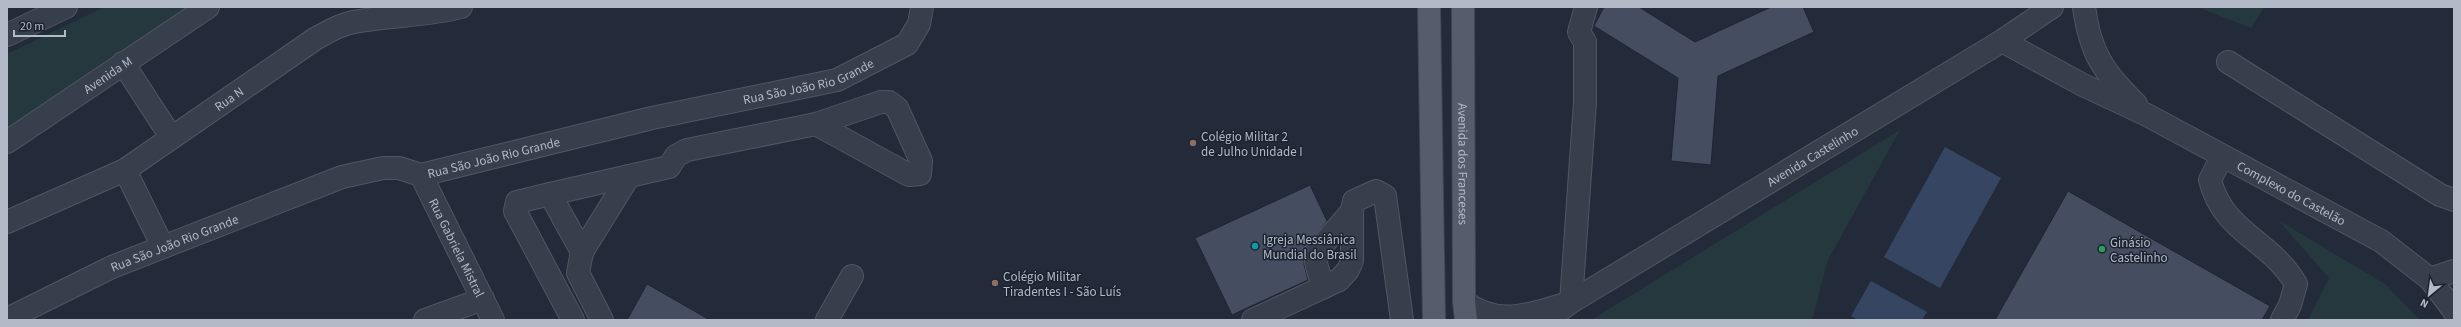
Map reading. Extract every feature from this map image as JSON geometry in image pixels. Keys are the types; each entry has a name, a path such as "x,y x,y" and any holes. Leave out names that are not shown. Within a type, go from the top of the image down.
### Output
{"main road":[{"path":"1430,7 1434,320"},
{"name":"Avenida dos Franceses","path":"1463,7 1465,310"}],"street":[{"path":"7,35 66,7"},
{"name":"Avenida M","path":"7,142 208,7"},
{"name":"Rua N","path":"7,222 125,170 315,39 338,27 359,21 429,15 461,7"},
{"name":"Rua São João Rio Grande","path":"7,319 112,267 327,183 364,171 398,168 421,174 652,118 837,80 907,44 920,24 922,7"},
{"path":"1571,302 1586,102 1585,42 1579,32 1586,7"},
{"name":"Avenida Castelinho","path":"1547,320 1571,302 2002,42 2052,7"},
{"name":"Complexo do Castelão","path":"2084,7 2092,46 2102,67 2147,115"},
{"name":"Complexo do Castelão","path":"2002,42 2083,85 2147,115 2381,241 2430,279 2454,312"},
{"path":"2228,62 2440,195 2454,200"},
{"path":"123,64 170,138"},
{"path":"574,320 515,211 517,202 669,167 676,156 687,150 816,124"},
{"path":"2222,156 2210,180 2220,206 2230,220 2288,269 2296,284 2282,320"},
{"path":"125,170 163,247"},
{"name":"Rua Gabriela Mistral","path":"421,174 493,320"},
{"path":"602,320 578,273 582,252 629,176"},
{"path":"1253,320 1339,280 1352,262 1352,210 1354,201 1376,191 1385,196 1402,320"},
{"path":"550,194 582,252"},
{"path":"1324,287 1316,260 1321,247 1345,222 1352,210"},
{"path":"2430,279 2454,271"},
{"path":"827,320 852,276"},
{"path":"425,320 483,299"},
{"name":"Avenida Castelinho","path":"1465,310 1506,318 1524,316 1571,302"}],"green space":[{"path":"104,7 202,7 7,130 7,54"},
{"path":"2197,7 2264,7 2251,28"},
{"path":"1900,130 1828,260 1812,320 1591,320"},
{"path":"2278,220 2385,284 2420,320 2308,320 2329,278"}],"water":[{"path":"1945,147 2001,178 1940,288 1884,257"},
{"path":"1871,281 1927,312 1922,320 1858,320 1851,316"}],"building":[{"path":"1604,7 1639,7 1695,42 1771,7 1803,7 1814,32 1718,76 1711,165 1671,161 1678,78 1594,26"},
{"name":"Igreja Messiânica Mundial do Brasil","path":"1310,185 1327,221 1305,251 1304,264 1308,280 1232,315 1195,238"},
{"name":"Ginásio Castelinho","path":"2068,191 2270,306 2262,320 1995,320"},
{"path":"647,284 710,320 627,320"}],"place":[{"name":"Colégio Militar 2 de Julho Unidade I","path":"1193,143"},
{"name":"Igreja Messiânica Mundial do Brasil","path":"1255,246"},
{"name":"Ginásio Castelinho","path":"2102,249"},
{"name":"Colégio Militar Tiradentes I - São Luís","path":"995,283"}]}
